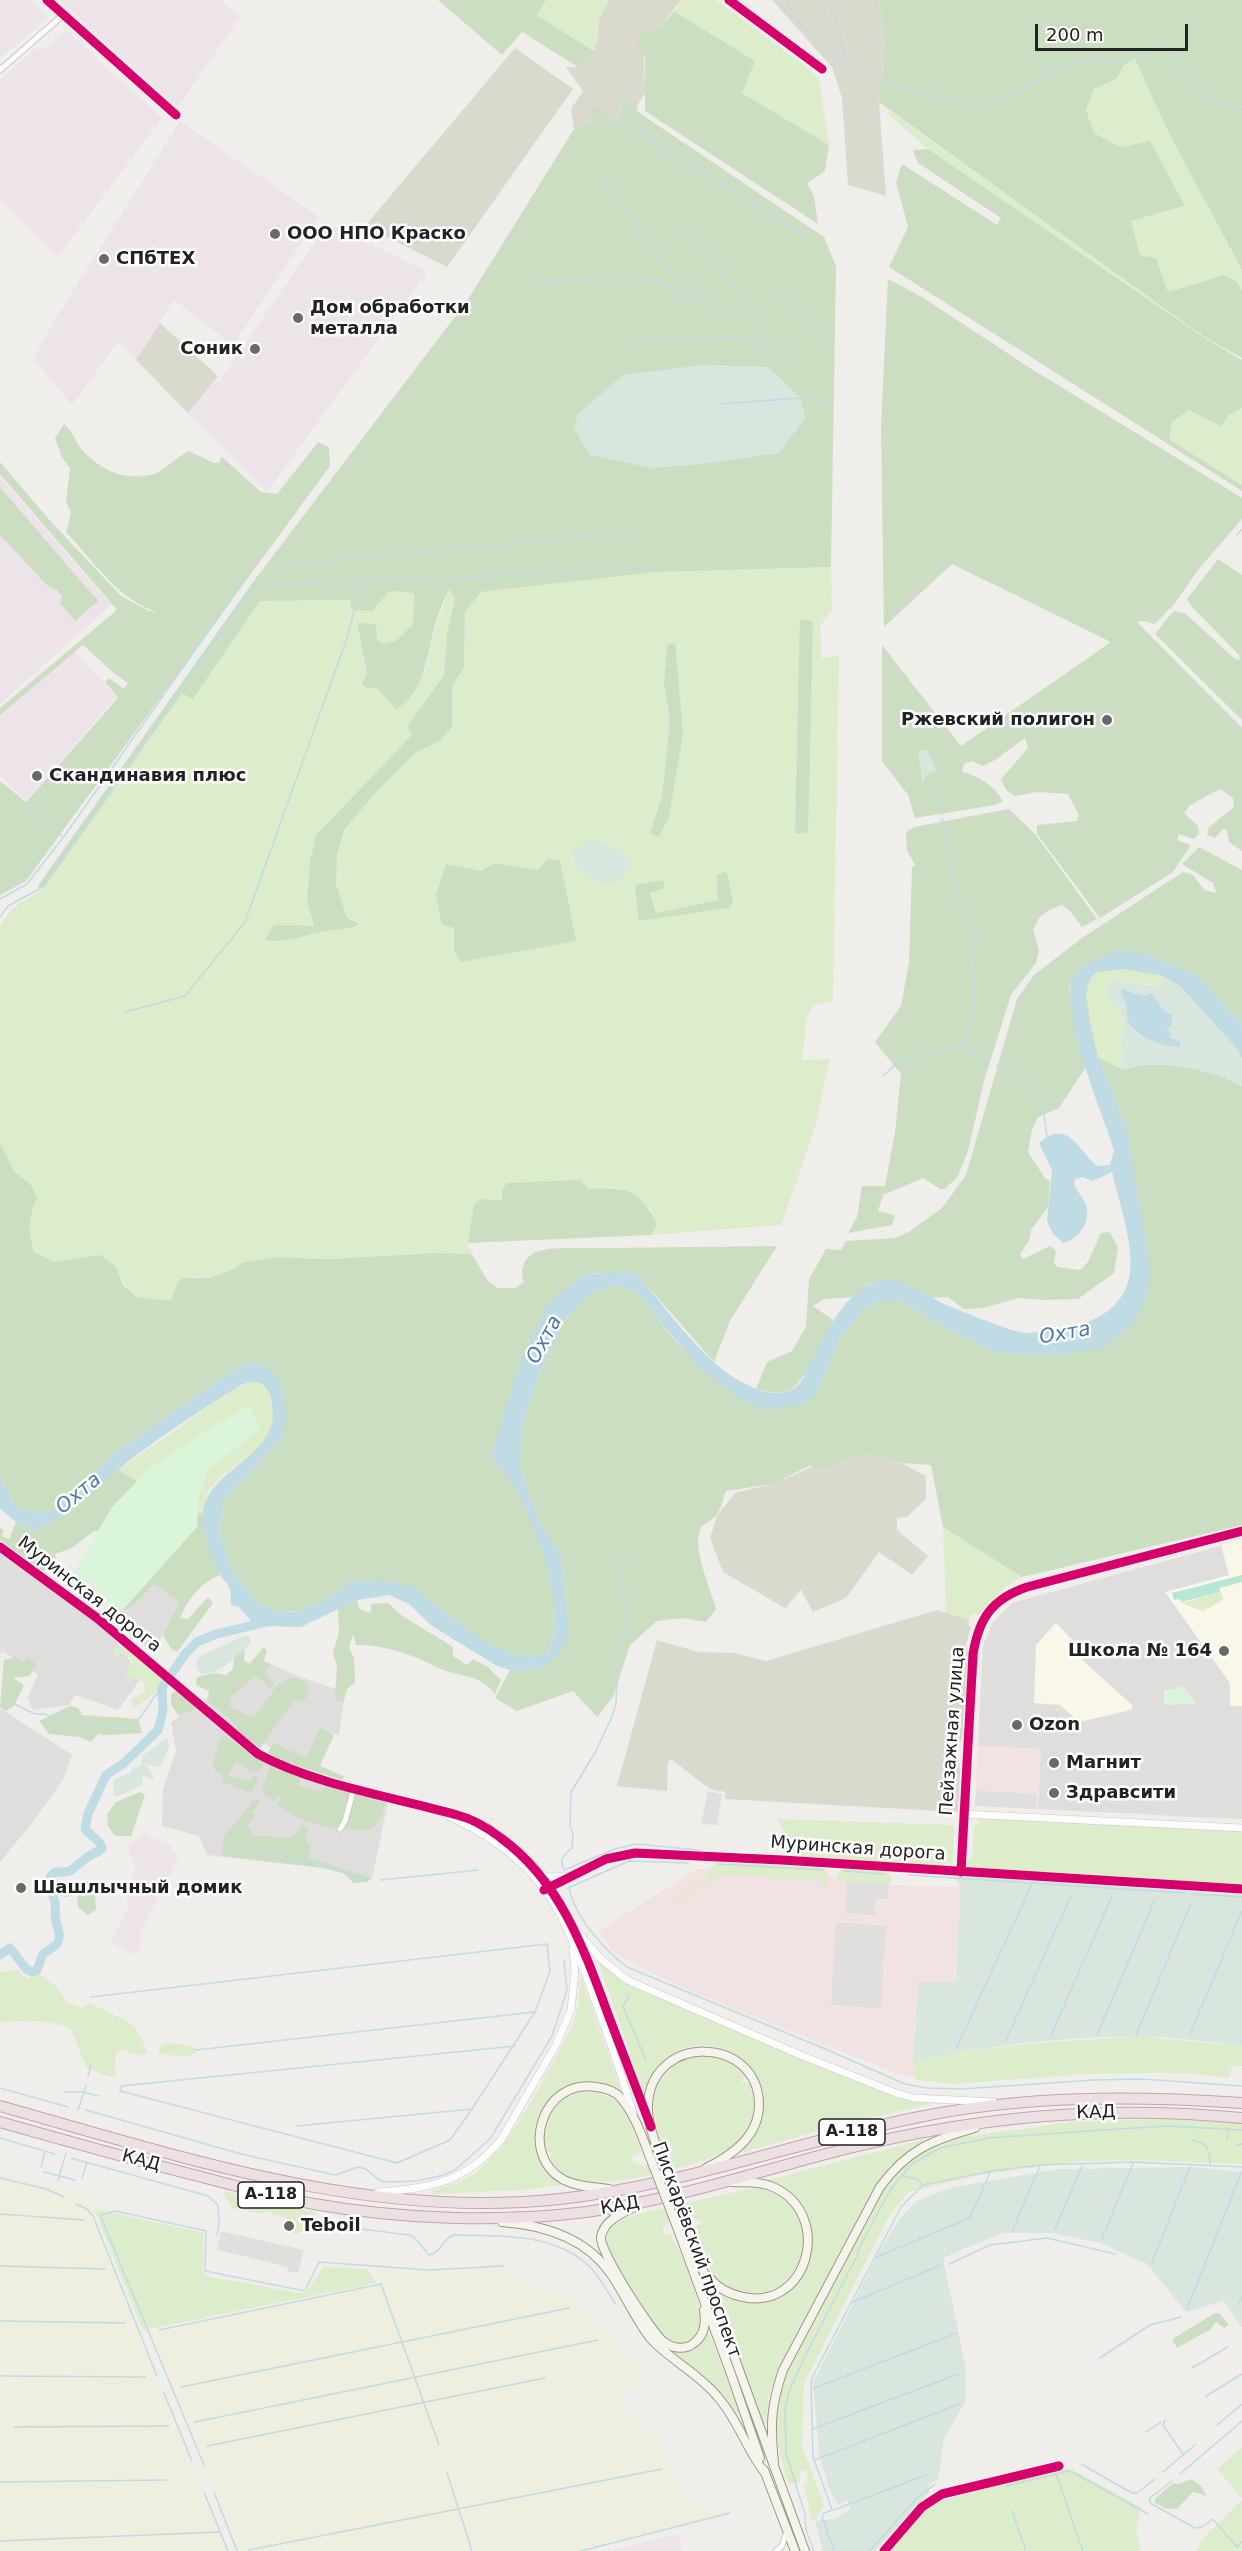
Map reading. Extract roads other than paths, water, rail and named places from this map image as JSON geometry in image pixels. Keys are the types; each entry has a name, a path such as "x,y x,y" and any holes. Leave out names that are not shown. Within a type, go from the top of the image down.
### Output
{"highway":[{"name":"КАД","path":"0,2106 272,2179 357,2194 479,2203 558,2199 622,2191 920,2117 1006,2104 1092,2098 1166,2098 1242,2103"},
{"name":"КАД","path":"0,2122 279,2197 349,2210 430,2216 538,2216 585,2212 647,2201 912,2134 1004,2120 1094,2111 1242,2118"}],"main road":[{"path":"651,2127 648,2106 651,2091 656,2078 670,2062 686,2054 707,2050 739,2064 751,2077 758,2091 757,2120 749,2136 733,2152 700,2171"},
{"path":"622,2191 576,2185 558,2176 544,2157 540,2136 541,2122 553,2100 575,2086 587,2085 615,2093 636,2121"},
{"path":"774,2462 773,2398 783,2370 880,2187 894,2167 920,2148 944,2137 1004,2120"},
{"name":"Пискарёвский проспект","path":"636,2121 681,2226 698,2258 805,2551"},
{"name":"Пискарёвский проспект","path":"651,2127 703,2297 795,2551"},
{"path":"698,2258 714,2283 725,2292 749,2299 765,2297 783,2289 804,2266 808,2235 806,2223 793,2201 773,2187 761,2183 725,2182"},
{"path":"647,2201 618,2216 604,2227 601,2244 609,2260 656,2334 669,2346 688,2348 700,2337 705,2320 703,2297"},
{"path":"430,2216 528,2225 557,2233 583,2246 611,2274 652,2339 706,2384 734,2417 756,2463 765,2473"}],"street":[{"path":"47,0 176,115"},
{"path":"729,0 822,69"},
{"path":"0,70 63,15"},
{"name":"Пейзажная улица","path":"961,1872 973,1654 979,1626 989,1611 1006,1596 1027,1587 1242,1531"},
{"name":"Муринская дорога","path":"0,1547 97,1618 258,1754 283,1766 354,1788"},
{"path":"340,1828 345,1821 354,1788 465,1817 516,1849 541,1874 548,1888"},
{"path":"439,1811 466,1824 506,1851 548,1888"},
{"path":"963,1814 1242,1828"},
{"name":"Муринская дорога","path":"548,1888 612,1857 635,1853 1242,1889"},
{"path":"541,1874 557,1877 572,1875"},
{"path":"562,1905 562,1887 572,1875"},
{"name":"Пискарёвский проспект","path":"548,1888 562,1905 587,1956 651,2127"},
{"name":"Пискарёвский проспект","path":"548,1888 573,1940 616,2056 636,2121"},
{"path":"574,1928 598,1957 627,1980 798,2054 914,2098 979,2100 1006,2104"},
{"path":"357,2194 404,2190 445,2183 473,2167 496,2146 556,2045 572,2010 575,1971 573,1940"},
{"path":"884,2551 922,2507 942,2494 1059,2466"},
{"path":"776,2551 782,2546 788,2530"}],"water":[{"name":"Охта","path":"1119,951 1143,953 1197,975 1242,1025 1242,1059 1238,1050 1180,986 1163,976 1125,969 1097,972 1090,979 1086,995 1091,1027 1098,1057 1127,1128 1150,1267 1147,1295 1133,1325 1102,1348 1057,1355 996,1353 932,1321 902,1301 880,1301 865,1309 840,1338 816,1394 805,1403 768,1410 744,1401 700,1369 635,1291 614,1285 592,1293 566,1318 537,1379 522,1424 520,1466 538,1519 561,1554 569,1632 562,1652 543,1668 528,1672 497,1666 432,1626 409,1604 389,1595 357,1600 301,1627 266,1626 251,1621 239,1607 231,1605 229,1587 218,1570 208,1543 203,1510 209,1495 219,1482 266,1437 272,1422 272,1402 267,1389 257,1382 237,1387 162,1436 125,1464 77,1506 50,1523 35,1530 16,1522 0,1509 0,1477 16,1507 31,1513 49,1512 77,1490 114,1453 237,1368 252,1362 266,1367 278,1378 287,1410 282,1439 225,1499 219,1531 232,1570 257,1602 274,1610 295,1612 320,1602 353,1581 382,1580 414,1586 437,1607 492,1646 519,1655 538,1657 548,1653 554,1633 554,1607 542,1550 518,1496 505,1474 491,1457 520,1363 549,1302 585,1274 635,1272 688,1336 723,1370 749,1386 781,1393 790,1391 800,1383 832,1323 852,1297 878,1281 899,1281 951,1307 1024,1333 1073,1327 1097,1318 1117,1303 1124,1292 1131,1267 1129,1240 1112,1172 1093,1181 1082,1177 1074,1180 1076,1189 1087,1208 1086,1221 1075,1237 1063,1243 1053,1234 1047,1221 1052,1170 1039,1143 1049,1136 1065,1135 1072,1139 1097,1166 1110,1165 1114,1150 1076,1037 1070,993 1073,978 1081,968 1100,957"},
{"path":"1122,989 1145,996 1152,993 1165,1012 1172,1015 1171,1027 1166,1028 1171,1033 1170,1038 1180,1041 1180,1047 1167,1046 1151,1040 1132,1028 1126,1003 1121,996"}],"waterway":[{"path":"786,0 799,23 832,53 876,79 940,99 992,103 1018,92 1055,70 1090,58 1126,61"},
{"path":"826,0 836,22 846,61"},
{"path":"1137,57 1162,43 1205,95 1242,109"},
{"path":"621,122 808,238"},
{"path":"598,177 645,233 667,270 736,317"},
{"path":"679,224 731,282 761,330 799,358"},
{"path":"531,282 627,277 659,281 696,303"},
{"path":"781,293 821,339"},
{"path":"629,341 735,337 749,340 781,361"},
{"path":"719,404 801,398 830,403"},
{"path":"1237,535 1242,529"},
{"path":"272,566 633,532"},
{"path":"559,572 655,568"},
{"path":"450,578 548,573"},
{"path":"0,899 27,884 65,835 246,578"},
{"path":"0,917 8,906 39,889 253,585 439,578"},
{"path":"125,1012 185,996 245,922 347,638 362,581"},
{"path":"930,786 942,815"},
{"path":"24,803 62,836"},
{"path":"942,819 956,893 976,933 974,1008 964,1044 989,1065"},
{"path":"883,1076 899,1061 963,1045"},
{"path":"997,1065 1009,1067 1042,1101 1047,1136"},
{"path":"634,1562 620,1567 617,1573 622,1587 628,1625 618,1645 616,1704 596,1751 571,1792 572,1848 563,1858 562,1866 564,1870 615,1849 636,1844 699,1850"},
{"path":"0,1955 10,1948 27,1970 33,1972 37,1970 43,1954 57,1944 59,1935 55,1919 55,1902 49,1886 51,1875 55,1872 72,1870 102,1848 100,1843 85,1829 88,1814 106,1775 124,1763 158,1730 163,1711 162,1688 185,1654 197,1642 216,1634 270,1621"},
{"path":"6,1700 35,1714 67,1717 105,1727 135,1724 162,1688"},
{"path":"233,1849 280,1855 367,1879"},
{"path":"568,1888 629,1861 688,1863"},
{"path":"719,1864 824,1870"},
{"path":"381,1880 478,1870"},
{"path":"844,1871 884,1874"},
{"path":"908,1875 1185,1893"},
{"path":"956,2049 1032,1884"},
{"path":"569,1887 583,1921 609,1951 627,1967 905,2084 927,2088 961,2089 1141,2079 1242,2086"},
{"path":"1005,2042 1072,1894"},
{"path":"1192,1894 1242,1897"},
{"path":"1050,2038 1112,1896"},
{"path":"1097,2035 1155,1899"},
{"path":"1136,2035 1191,1903"},
{"path":"1189,2036 1242,1911"},
{"path":"91,1997 547,1944 550,1971 535,2012 472,2109 450,2140 397,2163 120,2091 121,2086 515,2046"},
{"path":"86,2110 241,2154 335,2175 358,2167 366,2169 379,2180 386,2182 416,2181 444,2175 456,2169 490,2139 552,2036 567,1990 564,1960"},
{"path":"630,1994 623,2007 646,2060"},
{"path":"196,2050 534,2012"},
{"path":"88,2076 91,2064"},
{"path":"78,2110 86,2085"},
{"path":"0,2088 68,2107"},
{"path":"65,2092 83,2092 98,2096"},
{"path":"297,2126 472,2109"},
{"path":"814,2551 806,2530 805,2514 786,2453 785,2409 789,2392 890,2190 912,2164 940,2148 989,2138 1166,2126 1242,2130"},
{"path":"1227,2140 1228,2129"},
{"path":"0,2138 55,2154"},
{"path":"1192,2140 1207,2148 1210,2164"},
{"path":"1237,2145 1242,2144"},
{"path":"41,2167 45,2151"},
{"path":"58,2180 66,2153"},
{"path":"71,2158 208,2196 218,2205 217,2236"},
{"path":"82,2178 87,2162"},
{"path":"834,2551 822,2517 824,2513 832,2510 813,2457 812,2378 901,2207 923,2185 991,2171 1040,2165 1133,2162 1242,2167"},
{"path":"1102,2239 1133,2163"},
{"path":"1152,2263 1191,2164"},
{"path":"1012,2232 1040,2166"},
{"path":"1055,2229 1082,2166"},
{"path":"1187,2309 1242,2171"},
{"path":"44,2172 75,2180"},
{"path":"874,2258 970,2218 990,2172"},
{"path":"903,2176 917,2179 922,2184"},
{"path":"0,2178 46,2189 64,2197"},
{"path":"76,2204 87,2209 93,2216 157,2376"},
{"path":"204,2465 100,2215 115,2211 206,2231 205,2271 305,2291 319,2262 429,2270 504,2266"},
{"path":"0,2214 84,2220"},
{"path":"317,2228 330,2225 409,2235 414,2237 429,2255 437,2251 447,2239 454,2235 508,2236 544,2242 577,2256 591,2268 615,2303"},
{"path":"949,2264 990,2245 1047,2238 1115,2254"},
{"path":"853,2302 941,2265"},
{"path":"0,2266 105,2269"},
{"path":"159,2330 381,2284 439,2445"},
{"path":"1239,2303 1242,2296"},
{"path":"181,2387 569,2308"},
{"path":"1100,2358 1150,2325 1181,2317"},
{"path":"0,2321 125,2323"},
{"path":"812,2389 957,2333"},
{"path":"195,2422 598,2340"},
{"path":"1192,2368 1228,2347"},
{"path":"813,2429 958,2374"},
{"path":"1206,2396 1242,2374"},
{"path":"0,2376 145,2377"},
{"path":"207,2446 545,2378"},
{"path":"164,2393 192,2461"},
{"path":"815,2460 959,2404"},
{"path":"1217,2425 1242,2404"},
{"path":"1165,2420 1163,2425 1183,2454"},
{"path":"1180,2474 1242,2421"},
{"path":"1146,2432 1161,2422"},
{"path":"14,2427 169,2426"},
{"path":"1163,2472 1196,2444"},
{"path":"1081,2464 1132,2493 1137,2493 1155,2479"},
{"path":"249,2550 662,2469"},
{"path":"1006,2486 1068,2471 1148,2514"},
{"path":"447,2473 472,2551"},
{"path":"1056,2474 1083,2551"},
{"path":"834,2510 926,2475"},
{"path":"0,2482 166,2480"},
{"path":"1172,2481 1150,2498 1150,2503 1195,2528 1202,2527 1213,2519 1237,2547 1242,2542"},
{"path":"870,2551 915,2500 935,2484"},
{"path":"204,2492 228,2551"},
{"path":"214,2492 237,2551"},
{"path":"1012,2511 1026,2551"},
{"path":"581,2551 730,2513"},
{"path":"0,2541 220,2532"}],"place":[{"name":"ООО НПО Краско","path":"275,234"},
{"name":"СПбТЕХ","path":"104,259"},
{"name":"Дом обработки металла","path":"298,318"},
{"name":"Соник","path":"255,349"},
{"name":"Ржевский полигон","path":"1107,720"},
{"name":"Скандинавия плюс","path":"37,776"},
{"name":"Школа № 164","path":"1224,1651"},
{"name":"Ozon","path":"1017,1725"},
{"name":"Магнит","path":"1054,1763"},
{"name":"Здравсити","path":"1054,1793"},
{"name":"Шашлычный домик","path":"21,1888"},
{"name":"Teboil","path":"289,2226"}]}
